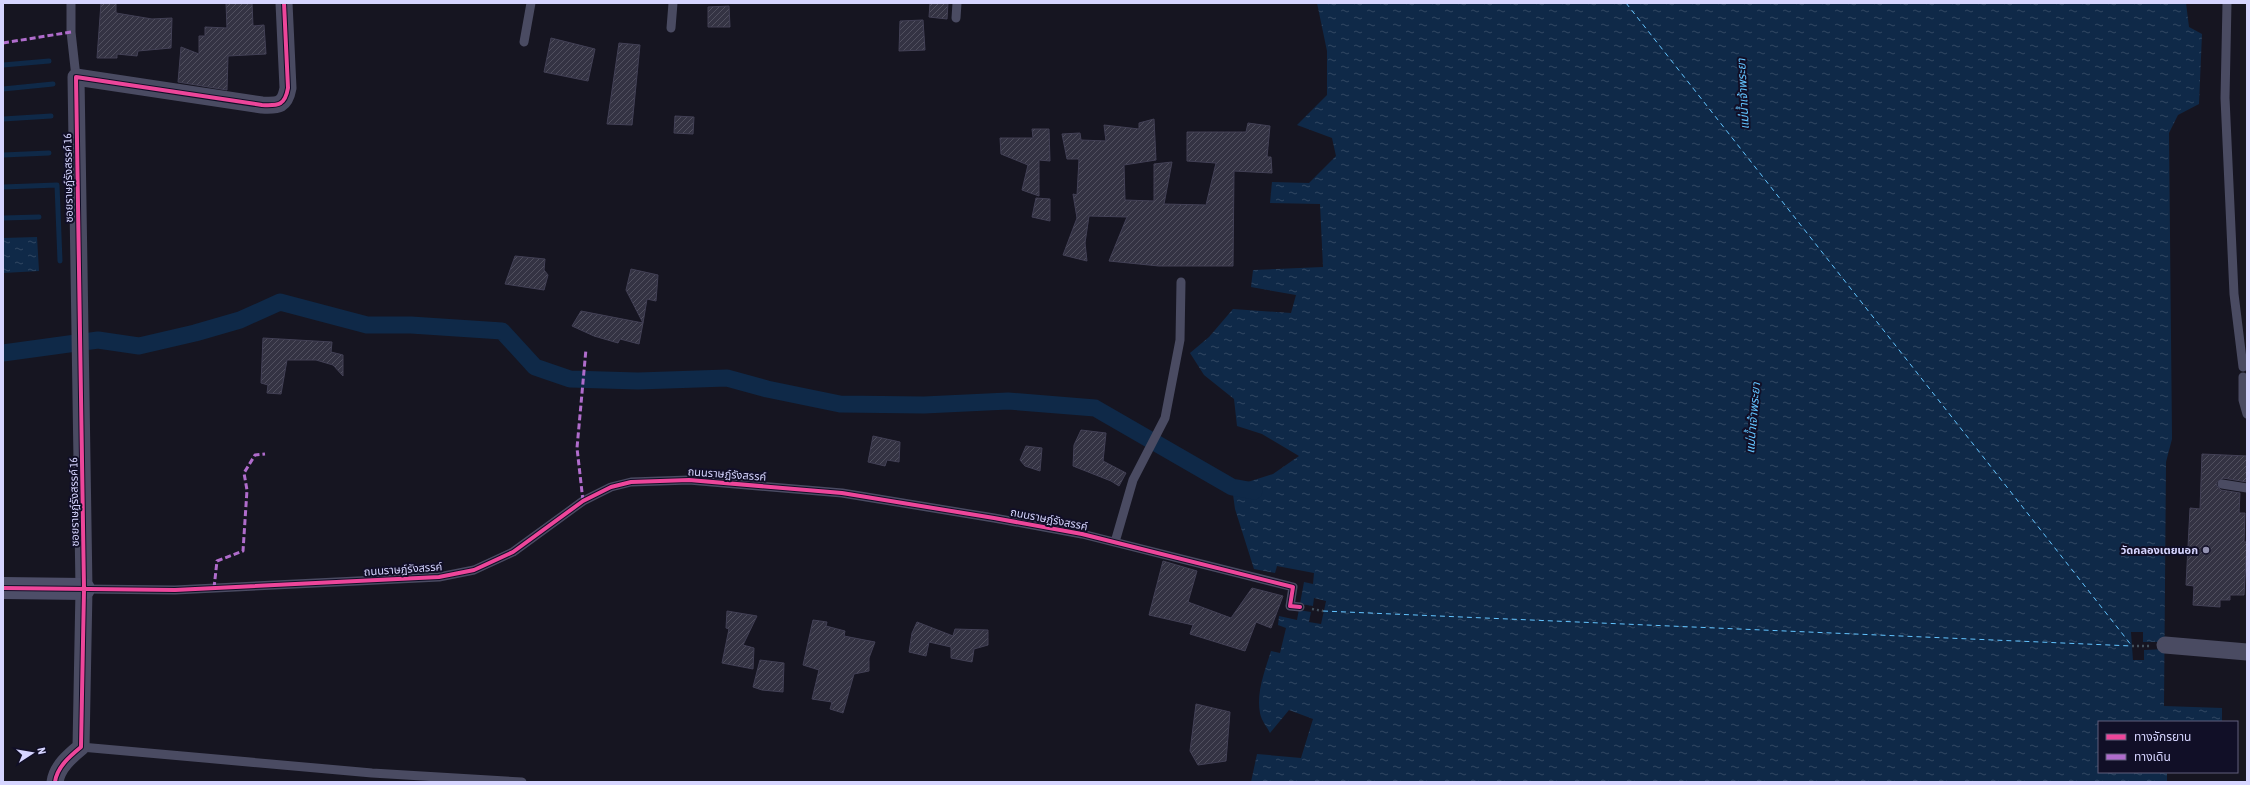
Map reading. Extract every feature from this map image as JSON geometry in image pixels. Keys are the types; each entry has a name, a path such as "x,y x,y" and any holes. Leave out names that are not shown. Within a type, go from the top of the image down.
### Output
{"street":[{"path":"76,77 262,105 273,106 281,104 287,97 288,88 284,3"},
{"name":"ซอยราษฎ์รังสรรค์ 16","path":"76,77 84,589 81,747"},
{"name":"ถนนราษฎ์รังสรรค์","path":"3,588 84,589"},
{"path":"2165,645 2247,652"},
{"path":"55,782 56,776 64,764 81,747"}],"lane":[{"name":"ซอยราษฎ์รังสรรค์ 16","path":"71,3 71,32 76,77"},
{"path":"524,42 531,3"},
{"path":"671,28 673,3"},
{"path":"956,3 956,18"},
{"path":"2227,6 2225,98 2234,294 2243,367"},
{"path":"1115,542 1132,480 1165,418 1180,340 1181,282"},
{"path":"2243,377 2243,400 2247,414"},
{"name":"ถนนราษฎ์รังสรรค์","path":"84,589 176,590 439,577 474,570 512,552 589,497 611,487 631,482 689,480 842,493 1082,534 1293,588 1290,606 1300,607"},
{"path":"2222,484 2247,488"},
{"path":"81,747 372,773 522,782"},
{"path":"372,773 379,782"}],"water":[{"name":"แม่น้ำเจ้าพระยา","path":"1317,3 2186,3 2189,27 2202,34 2199,104 2178,115 2169,133 2172,439 2166,462 2164,706 2222,708 2222,721 2098,721 2098,773 2167,773 2167,782 1251,782 1257,754 1301,758 1313,719 1289,710 1270,733 1260,713 1259,698 1271,651 1280,653 1286,628 1278,625 1279,616 1297,620 1304,582 1313,584 1314,573 1277,566 1275,573 1254,569 1235,509 1232,487 1273,474 1299,456 1262,434 1237,426 1234,399 1204,375 1190,353 1209,337 1233,309 1291,313 1296,295 1251,287 1253,270 1323,267 1320,204 1270,203 1272,182 1309,183 1336,156 1332,138 1297,125 1327,95 1327,51"},
{"path":"37,237 39,271 3,273 3,238"}],"pier":[{"path":"1314,598 1326,601 1321,624 1309,622 1311,612 1299,610 1300,604 1313,606"},
{"path":"2131,632 2143,632 2143,642 2165,642 2165,649 2144,650 2144,660 2133,660"}],"building":[{"path":"101,3 116,3 116,13 152,19 172,18 171,48 138,51 137,56 117,54 117,58 97,58"},
{"path":"226,3 252,3 253,26 264,25 266,54 228,56 227,90 178,82 181,47 199,54 199,36 205,36 205,27 227,28"},
{"path":"930,3 948,3 947,19 929,17"},
{"path":"729,6 730,27 708,27 708,7"},
{"path":"923,20 925,50 899,51 900,21"},
{"path":"551,38 595,49 588,81 544,72"},
{"path":"619,43 640,45 632,125 607,124"},
{"path":"675,116 694,117 693,134 674,133"},
{"path":"1154,119 1156,160 1124,165 1125,200 1154,201 1154,164 1172,162 1164,204 1206,205 1216,163 1187,161 1187,132 1246,132 1248,123 1270,126 1267,157 1271,157 1272,173 1234,171 1233,266 1159,266 1109,261 1127,217 1089,216 1085,243 1087,261 1063,255 1077,218 1073,194 1077,195 1079,159 1067,159 1062,134 1080,133 1081,140 1106,141 1104,125 1139,129 1139,123"},
{"path":"1032,129 1049,129 1050,161 1039,160 1039,196 1022,190 1028,165 1001,154 1000,138 1033,138"},
{"path":"1036,198 1050,199 1050,221 1032,217"},
{"path":"515,256 545,259 544,270 548,275 544,290 505,284"},
{"path":"631,269 658,275 656,301 647,299 643,323 626,290"},
{"path":"581,311 643,323 639,344 620,339 618,343 594,336 572,326"},
{"path":"263,338 332,342 331,352 343,355 343,376 333,365 316,360 287,360 281,394 267,393 268,385 261,383"},
{"path":"1081,430 1106,433 1103,461 1126,473 1119,486 1111,481 1073,466 1074,445"},
{"path":"873,436 900,442 899,462 887,460 885,466 868,462"},
{"path":"1026,446 1042,448 1040,471 1025,466 1020,460"},
{"path":"2202,454 2247,456 2247,482 2223,478 2216,483 2221,490 2240,493 2239,513 2245,513 2244,542 2247,542 2244,595 2230,595 2230,600 2220,600 2220,607 2193,605 2194,586 2186,585 2190,508 2200,509"},
{"path":"1163,561 1197,571 1188,602 1231,618 1252,588 1283,596 1271,628 1256,622 1245,651 1190,634 1193,625 1149,615"},
{"path":"727,611 757,616 743,645 754,648 753,669 722,663 729,629 726,628"},
{"path":"813,620 827,622 826,626 845,631 844,636 875,642 869,658 869,671 854,674 843,713 830,709 832,702 812,699 819,670 803,665"},
{"path":"917,622 953,636 955,629 988,630 988,645 974,649 972,662 951,658 951,647 929,642 926,656 909,652 912,633"},
{"path":"760,660 784,663 783,692 762,690 753,687"},
{"path":"1196,704 1230,712 1226,761 1198,765 1190,751"}],"waterway":[{"path":"3,65 49,61"},
{"path":"3,89 53,84"},
{"path":"3,119 51,116"},
{"path":"3,155 49,153"},
{"path":"3,187 57,185 60,261"},
{"path":"3,218 39,217"},
{"path":"3,353 98,340 139,346 195,333 240,320 280,302 367,325 411,325 502,331 535,367 570,379 638,381 727,378 767,389 840,404 924,405 1008,401 1095,408 1232,487 1254,491"}],"ferry route":[{"path":"1626,3 2132,646"},
{"path":"1323,611 2132,646"}],"marked path":[{"path":"3,43 71,32"},
{"path":"583,501 577,448 586,349"},
{"path":"214,588 217,561 243,551 247,490 244,473 255,455 265,454"}],"cycle path":[{"path":"55,782 58,771 68,758 81,747 84,589 76,77 262,105 277,105 285,98 288,88 284,3"},
{"path":"3,588 175,590 439,577 474,570 513,552 583,501 611,487 631,482 689,480 842,493 1082,534 1293,587 1290,606 1300,607"}],"place":[{"name":"วัดคลองเตยนอก","path":"2206,550"}]}
